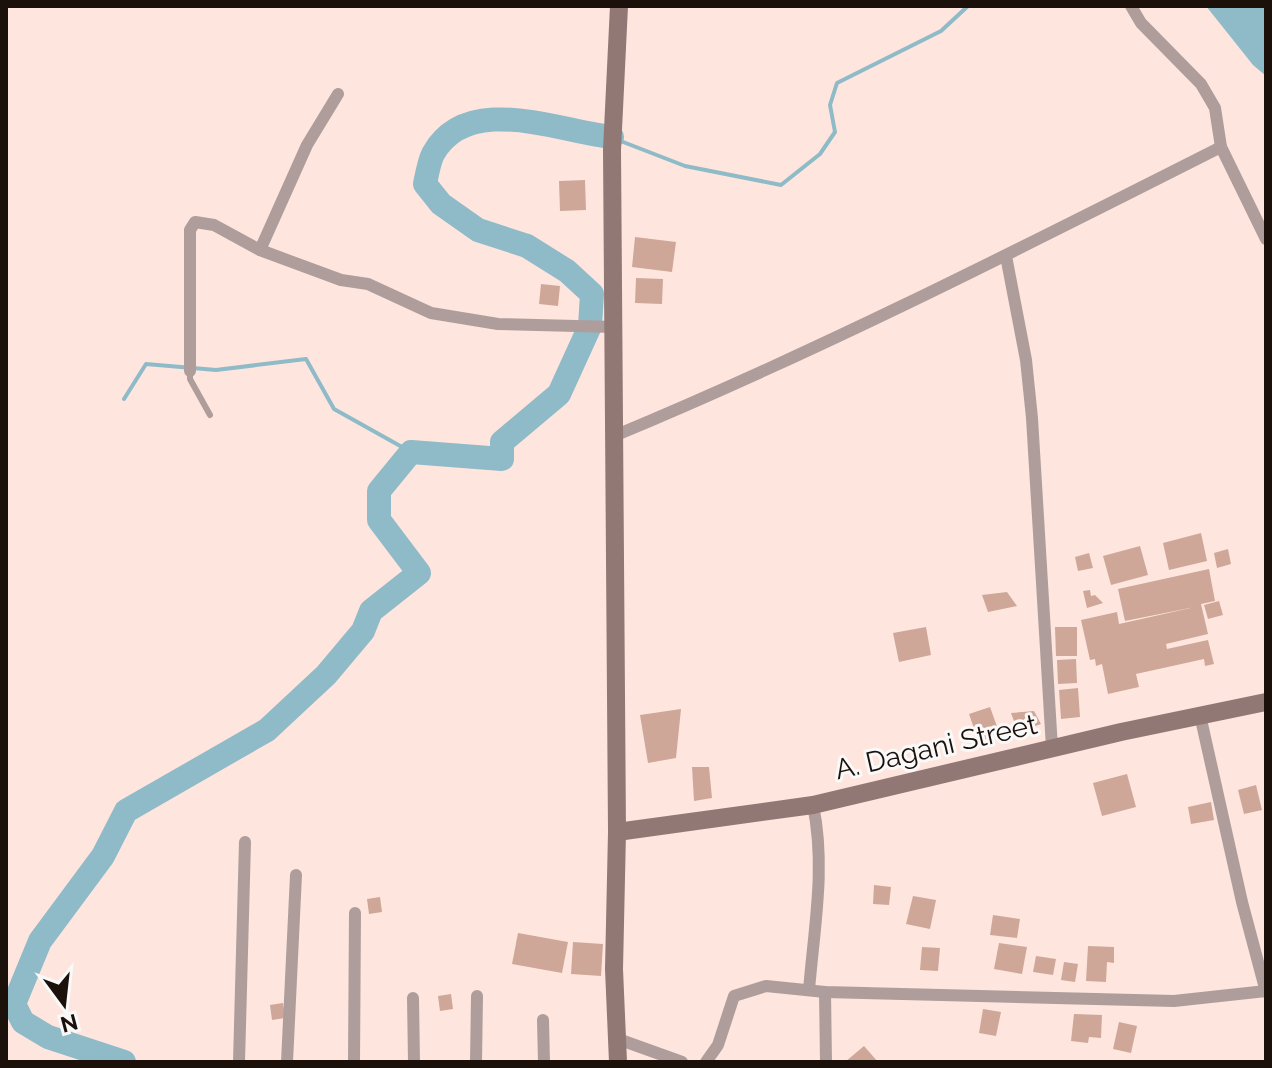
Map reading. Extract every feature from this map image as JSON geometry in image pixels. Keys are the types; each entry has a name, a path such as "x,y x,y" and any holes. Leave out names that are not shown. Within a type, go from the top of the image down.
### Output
{"main road":[{"path":"618,1062 614,969 617,832 614,436 610,327 612,150 619,6"},
{"name":"A. Dagani Street","path":"617,832 813,805 1052,748 1266,702"}],"street":[{"path":"1131,6 1141,23 1201,84 1215,108 1221,147 1266,239"},
{"path":"260,250 307,145 338,94"},
{"path":"614,436 724,390 1006,256 1221,147"},
{"path":"190,365 193,222 214,225 260,250 341,280 368,284 431,313 467,321 610,327"},
{"path":"1006,256 1026,360 1032,418 1052,748"},
{"path":"706,1062 718,1045 734,996 766,986 825,992 1174,1001 1266,991 1200,715"},
{"path":"809,990 821,872 820,840 813,805"},
{"path":"239,1062 245,842"},
{"path":"287,1062 296,875"},
{"path":"354,1062 355,913"},
{"path":"825,992 826,1062"},
{"path":"476,1062 477,996"},
{"path":"413,998 414,1062"},
{"path":"543,1020 544,1062"},
{"path":"618,1039 682,1062"}],"lane":[{"path":"190,365 190,379 210,415"}],"water":[{"path":"1206,6 1266,6 1266,76 1253,65"}],"building":[{"path":"585,180 586,210 560,211 559,181"},
{"path":"635,237 676,242 672,272 632,267"},
{"path":"636,278 663,279 662,304 635,303"},
{"path":"541,284 560,286 558,306 539,304"},
{"path":"1201,533 1207,561 1169,570 1163,543"},
{"path":"1140,546 1148,575 1111,585 1103,556"},
{"path":"1228,549 1231,564 1217,568 1214,553"},
{"path":"1089,553 1093,568 1078,571 1075,557"},
{"path":"1209,569 1215,601 1201,604 1208,634 1166,644 1167,649 1208,640 1214,664 1205,666 1204,659 1136,674 1139,687 1108,694 1102,664 1096,666 1095,659 1090,660 1081,620 1117,612 1119,624 1195,607 1125,621 1118,589"},
{"path":"1090,590 1091,596 1095,595 1103,603 1087,608 1083,591"},
{"path":"1007,592 1017,606 988,612 982,595"},
{"path":"1219,601 1223,615 1208,619 1204,605"},
{"path":"926,627 931,655 899,662 893,633"},
{"path":"1055,627 1077,627 1077,656 1056,656"},
{"path":"1076,659 1077,683 1058,684 1057,660"},
{"path":"1078,688 1080,717 1061,719 1059,690"},
{"path":"990,707 999,732 979,743 969,714"},
{"path":"681,709 676,758 648,763 640,715"},
{"path":"1034,711 1041,724 1018,732 1011,713"},
{"path":"692,767 709,767 712,798 694,801"},
{"path":"1127,774 1136,807 1102,816 1093,783"},
{"path":"1256,785 1262,810 1244,814 1238,790"},
{"path":"1211,802 1214,820 1191,824 1188,807"},
{"path":"874,885 891,887 889,905 873,904"},
{"path":"913,896 936,900 930,929 906,924"},
{"path":"380,897 382,912 369,914 367,899"},
{"path":"993,915 1020,919 1017,938 990,935"},
{"path":"518,933 568,942 562,973 512,964"},
{"path":"573,942 603,944 601,976 571,974"},
{"path":"999,943 1027,947 1022,974 994,969"},
{"path":"1088,946 1114,947 1114,963 1107,962 1106,982 1086,981"},
{"path":"922,947 940,948 938,971 920,970"},
{"path":"1036,956 1056,959 1053,975 1033,972"},
{"path":"1064,962 1078,964 1075,982 1061,980"},
{"path":"451,994 453,1009 440,1011 438,996"},
{"path":"283,1003 285,1018 272,1020 270,1005"},
{"path":"983,1009 1001,1012 996,1036 979,1033"},
{"path":"1074,1014 1102,1015 1101,1038 1089,1037 1088,1043 1071,1041"},
{"path":"1119,1022 1137,1026 1131,1053 1113,1049"},
{"path":"864,1046 878,1062 845,1062"}],"waterway":[{"path":"618,140 685,166 781,185 820,154 835,132 830,105 837,83 941,31 968,6"},
{"path":"124,1062 48,1037 23,1022 14,1004 40,941 103,856 126,811 267,730 326,675 363,631 371,611 419,573 379,520 379,491 411,452 502,459 502,442 559,394 590,326 592,294 567,271 527,246 478,230 441,204 425,184 433,154 448,135 468,124 490,120 541,123 612,137"},
{"path":"124,399 146,364 216,370 306,359 334,409 411,452"}]}
